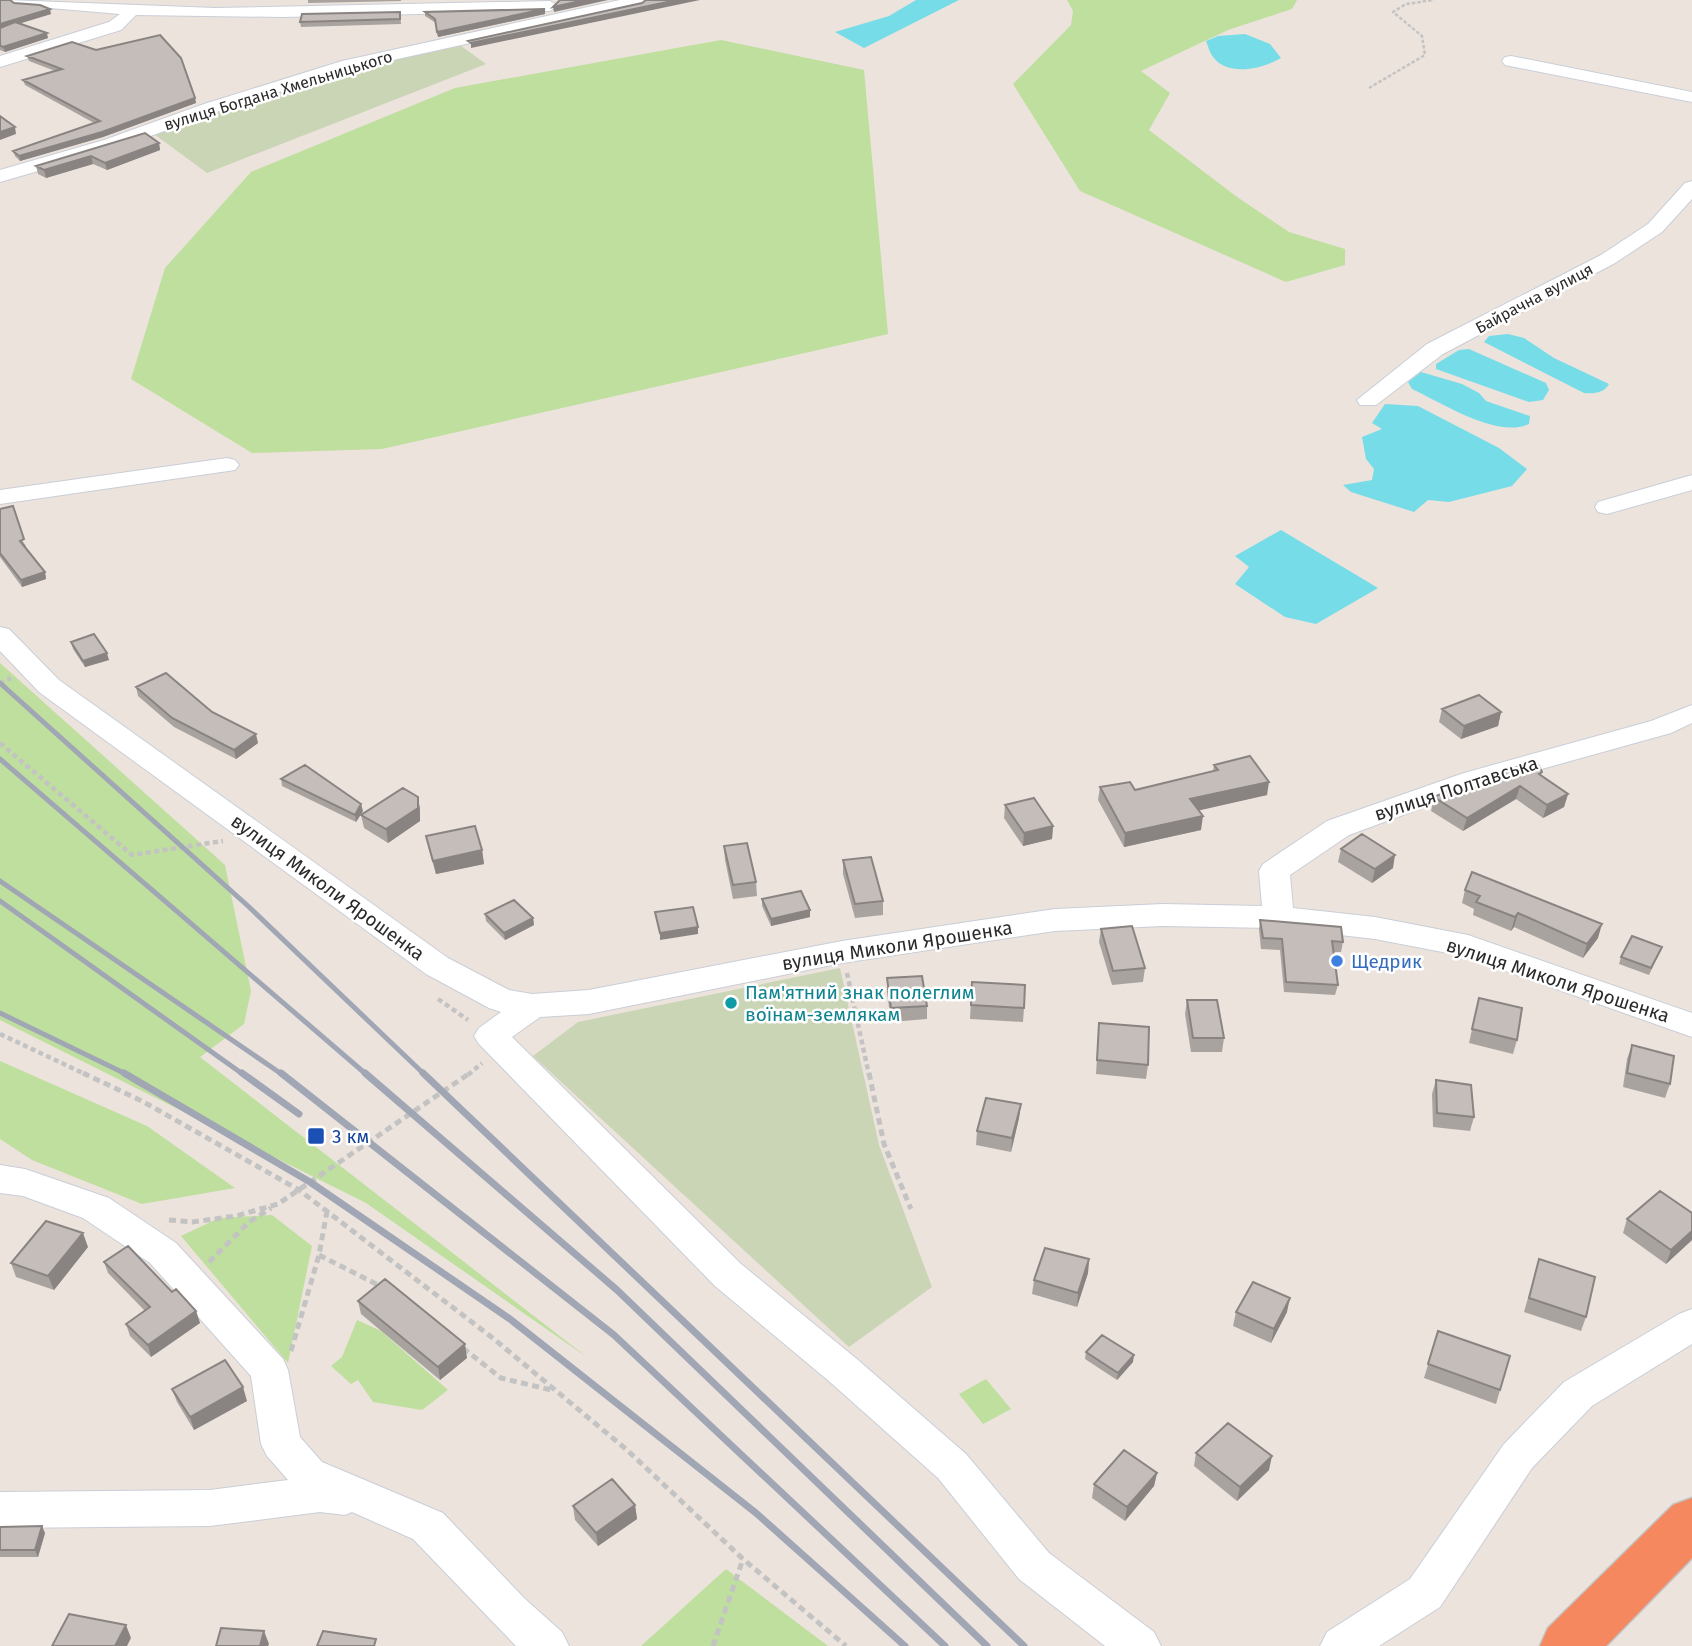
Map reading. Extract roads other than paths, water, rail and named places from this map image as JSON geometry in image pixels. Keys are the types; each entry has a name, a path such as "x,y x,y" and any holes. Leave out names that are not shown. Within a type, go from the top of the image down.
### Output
{"highway":[{"path":"1568,1646 1692,1522"}],"street":[{"path":"15,0 131,11 288,12 615,5"},
{"name":"вулиця Богдана Хмельницького","path":"0,176 111,144 210,108 348,65 642,0"},
{"path":"0,62 115,26 131,11"},
{"path":"1510,61 1692,97"},
{"name":"Байрачна вулиця","path":"1368,400 1435,349 1608,259 1655,228 1692,187"},
{"path":"0,497 227,465"},
{"path":"1607,507 1692,482"},
{"name":"вулиця Миколи Ярошенка","path":"0,635 49,686 437,966 501,1000 532,1006 589,1002 842,952 1055,919 1163,915 1278,917 1375,928 1468,946 1692,1025"},
{"name":"вулиця Полтавська","path":"1278,917 1274,871 1338,828 1474,779 1661,727 1692,713"},
{"path":"532,1006 491,1036 727,1275 844,1371 952,1466 1034,1566 1139,1646"},
{"path":"8,1176 96,1208 163,1253 273,1388 281,1444 308,1474 428,1527 509,1612 547,1646"},
{"path":"1342,1646 1425,1593 1518,1456 1578,1394 1692,1325"},
{"path":"0,1510 210,1508 320,1494 362,1499"}],"water":[{"path":"916,0 959,0 864,48 835,32 889,16"},
{"path":"1245,34 1270,44 1281,58 1255,68 1227,67 1213,57 1206,41 1218,36"},
{"path":"1508,334 1524,338 1554,358 1609,384 1598,392 1584,393 1484,342 1489,336"},
{"path":"1469,349 1546,383 1549,390 1543,400 1529,402 1436,369 1436,364 1459,350"},
{"path":"1421,372 1462,384 1479,393 1486,401 1530,416 1529,424 1502,427 1454,410 1412,389 1408,382"},
{"path":"1385,404 1418,406 1499,448 1527,469 1512,486 1449,502 1428,500 1414,512 1351,492 1343,485 1372,480 1374,469 1366,459 1362,437 1382,429 1372,423"},
{"path":"1281,530 1378,588 1316,624 1285,617 1235,584 1249,567 1235,556"}],"railway":[{"path":"0,683 248,906 425,1075"},
{"path":"0,759 367,1075"},
{"path":"0,881 283,1075"},
{"path":"0,901 244,1075"},
{"path":"0,1013 125,1073"},
{"path":"125,1073 310,1182 510,1319 756,1513 905,1646"},
{"path":"242,1073 299,1114"},
{"path":"281,1073 614,1335 945,1646"},
{"path":"365,1073 617,1290 987,1646"},
{"path":"423,1073 1024,1646"}],"place":[{"name":"Щедрик","path":"1337,961"},
{"name":"Пам'ятний знак полеглим воїнам-землякам","path":"731,1003"},
{"name":"3 км","path":"316,1136"}]}
